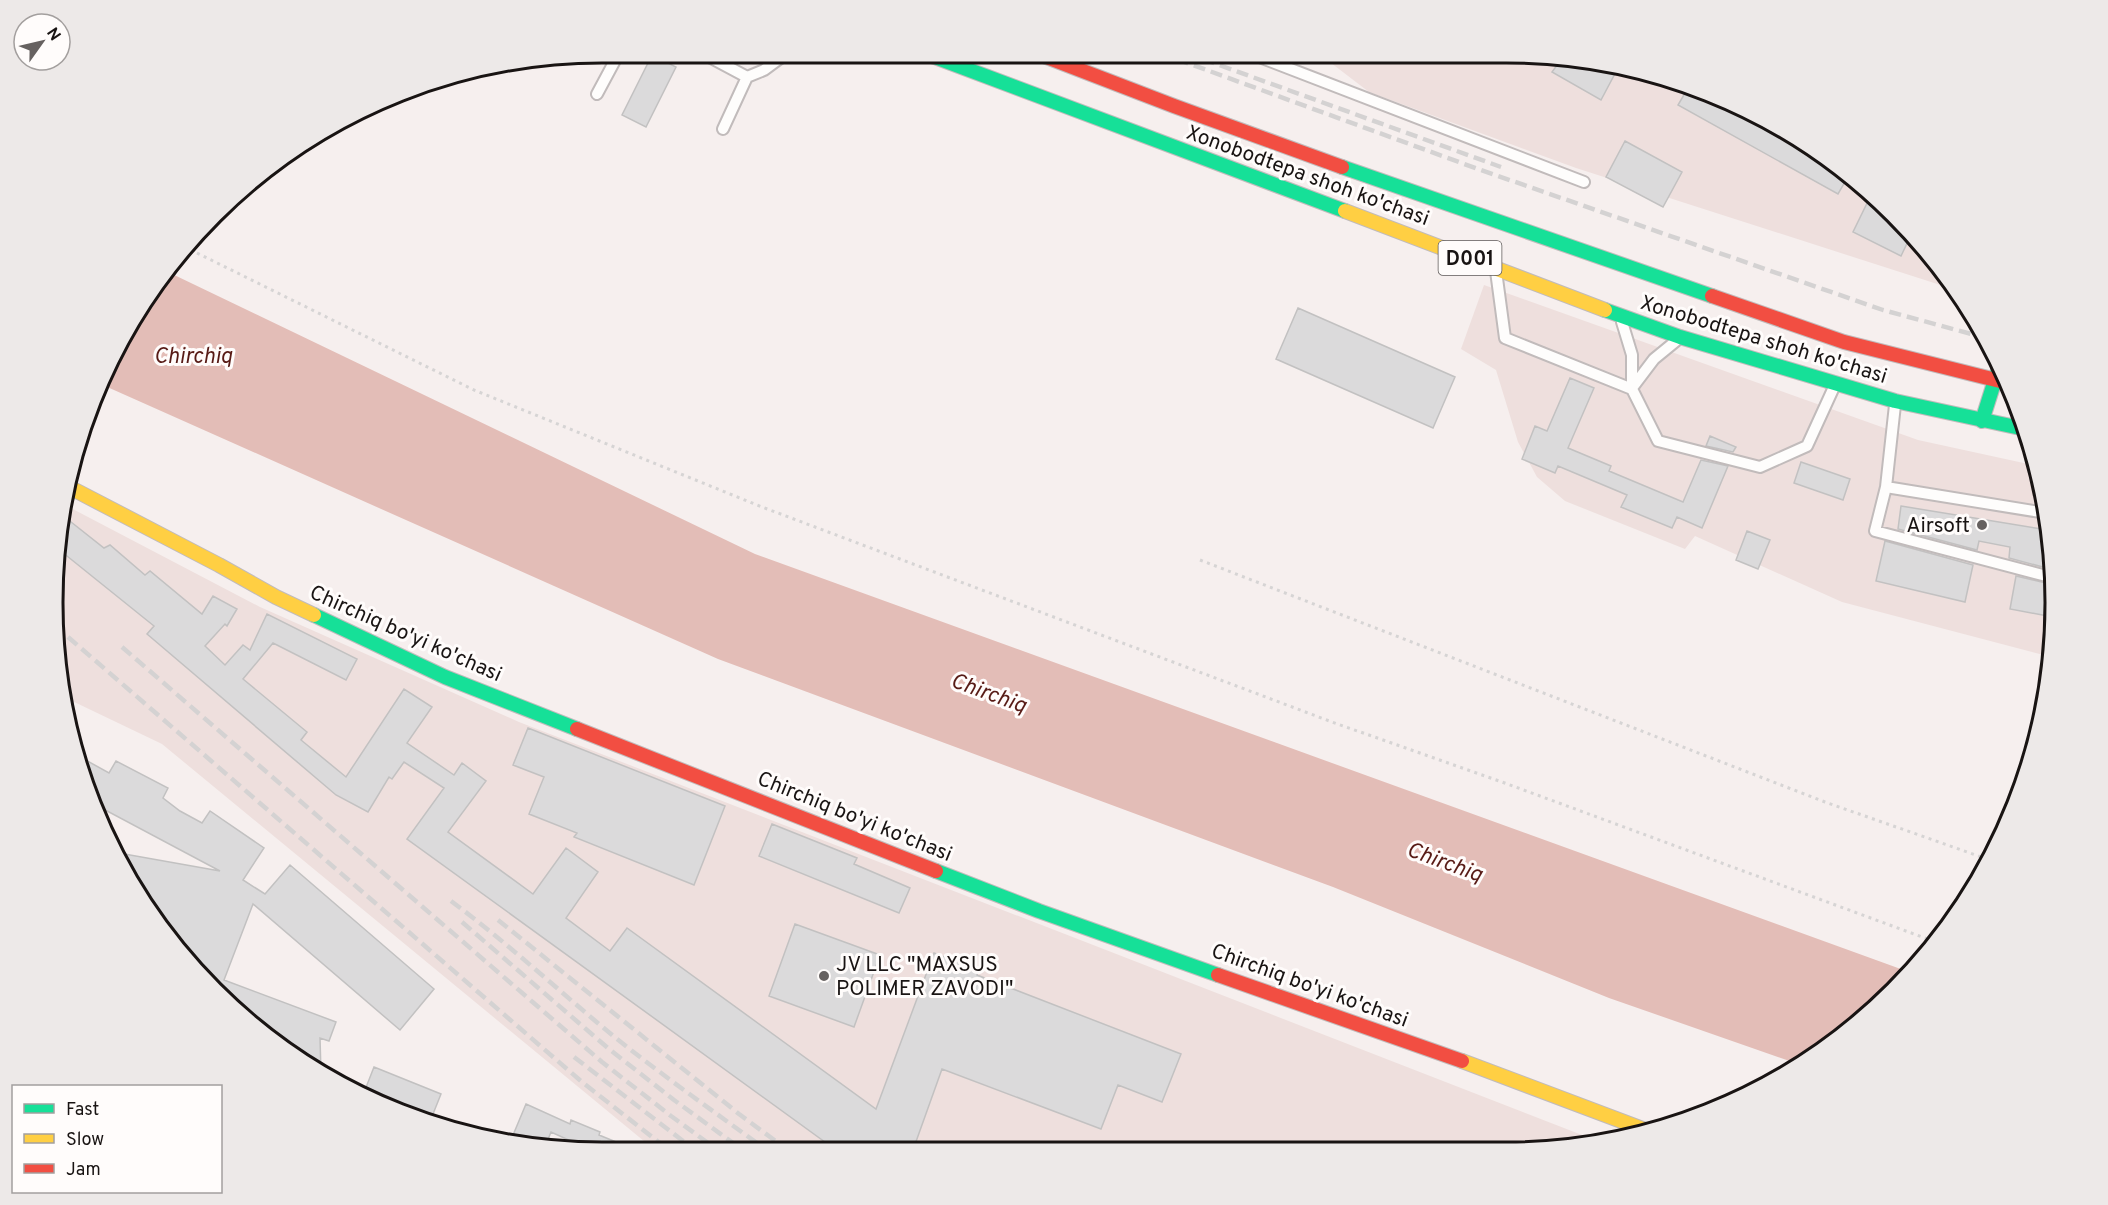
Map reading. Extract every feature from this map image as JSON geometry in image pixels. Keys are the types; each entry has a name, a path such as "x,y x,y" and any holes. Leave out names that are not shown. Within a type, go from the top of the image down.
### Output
{"main road":[{"name":"Xonobodtepa shoh ko'chasi","path":"950,63 1680,337 1895,401 1982,422 2015,427"},
{"name":"Xonobodtepa shoh ko'chasi","path":"1062,63 1381,181 1844,342 1996,380"},
{"path":"1982,422 1999,385"},
{"name":"Chirchiq bo'yi ko'chasi","path":"75,490 276,597 445,677 1039,911 1482,1068 1635,1126"}],"lane":[{"path":"597,94 613,63"},
{"path":"721,63 747,77"},
{"path":"723,129 747,77 773,63"},
{"path":"1275,63 1584,182"},
{"path":"1496,267 1505,338 1632,388"},
{"path":"1620,316 1632,355 1632,388 1658,441 1760,467 1806,446 1835,384"},
{"path":"1632,388 1654,359 1680,337"},
{"path":"1895,401 1886,487 1875,531 2044,575"},
{"path":"1886,487 2037,512"}],"path":[{"path":"197,253 474,390 762,507 1332,722 1524,790 1927,939"},
{"path":"1200,561 1814,798 1981,857"}],"shaded area":[{"path":"1331,63 1541,64 1611,73 1679,92 1712,104 1775,135 1834,174 1887,221 1942,285 1576,168 1369,92"},
{"path":"1484,285 1918,440 2027,464 2035,497 2044,567 2042,655 1842,602 1695,536 1685,549 1565,501 1537,477 1518,442 1496,370 1461,349"},
{"path":"71,508 260,607 519,722 1584,1136 1505,1142 645,1142 162,744 72,701 64,638 63,602 64,567"}],"water":[{"name":"Chirchiq","path":"174,275 755,554 1901,969 1834,1031 1789,1061 1609,998 1333,887 718,659 108,387 135,333"}],"building":[{"path":"648,63 668,63 676,67 646,127 622,115"},
{"path":"1557,66 1615,74 1601,100 1552,72"},
{"path":"1684,94 1712,104 1775,135 1844,183 1838,194 1678,105"},
{"path":"1625,141 1682,172 1663,207 1606,177"},
{"path":"1867,203 1907,243 1901,256 1853,232"},
{"path":"1298,308 1455,377 1433,428 1276,359"},
{"path":"1570,378 1594,388 1568,448 1611,466 1609,471 1683,502 1701,460 1728,466 1702,528 1677,517 1672,528 1621,507 1627,495 1558,466 1555,473 1522,459 1535,426 1547,431"},
{"path":"1710,436 1736,447 1733,452 1706,446"},
{"path":"1801,462 1850,479 1843,500 1794,483"},
{"path":"1901,506 2040,529 2044,567 2009,558 2010,547 1979,541 1977,550 1898,529"},
{"path":"70,521 104,548 110,545 145,575 150,571 202,614 213,596 237,609 227,626 225,624 205,646 225,665 243,645 250,650 267,614 357,659 346,680 273,643 243,679 307,732 301,740 346,777 404,689 432,707 407,743 454,775 462,763 486,781 448,832 533,894 566,848 598,872 566,918 610,951 627,928 876,1109 934,953 979,970 977,975 1181,1054 1162,1102 1118,1085 1101,1129 942,1069 916,1142 825,1142 407,839 444,788 404,762 392,779 389,777 368,812 336,795 147,634 154,626 65,555"},
{"path":"1747,531 1770,540 1758,569 1736,560"},
{"path":"1885,541 1973,565 1965,602 1876,581"},
{"path":"2016,576 2044,583 2045,615 2010,609"},
{"path":"528,728 725,806 694,885 574,837 577,833 529,814 544,777 513,765"},
{"path":"87,761 109,773 116,761 168,788 163,798 202,823 210,811 264,848 243,880 265,894 290,865 434,989 400,1030 253,904 224,980 336,1022 329,1041 320,1038 321,1062 274,1031 221,984 174,931 126,854 220,871 104,809"},
{"path":"772,824 857,858 854,864 910,888 899,913 759,856"},
{"name":"JV LLC \"MAXSUS POLIMER ZAVODI\"","path":"795,924 880,955 854,1027 769,996"},
{"path":"374,1067 441,1094 433,1114 366,1087"},
{"path":"526,1104 570,1124 571,1120 600,1132 599,1135 616,1142 571,1141 551,1132 548,1139 513,1134"}],"railway":[{"path":"1187,63 1478,169 1883,310 1974,335"},
{"path":"1214,63 1501,167"},
{"path":"68,637 582,1082 659,1142"},
{"path":"122,647 602,1062 707,1142"},
{"path":"451,901 514,951 617,1039 756,1142"},
{"path":"498,920 777,1142"},
{"path":"462,922 609,1049 732,1142"},
{"path":"574,1057 684,1142"}],"traffic: fast":[{"path":"951,63 1345,211"},
{"path":"1342,167 1712,296"},
{"path":"1605,310 1680,337 1895,401 2015,427"},
{"path":"1982,421 1996,378"},
{"path":"314,615 445,677 577,729"},
{"path":"936,871 1039,911 1218,975"}],"traffic: slow":[{"path":"1345,211 1605,310"},
{"path":"75,490 314,615"},
{"path":"1462,1061 1635,1126"}],"traffic: jam":[{"path":"1062,63 1342,167"},
{"path":"1712,296 1844,342 1997,380"},
{"path":"577,729 936,871"},
{"path":"1218,975 1462,1061"}],"place":[{"name":"Airsoft","path":"1982,525"},
{"name":"JV LLC \"MAXSUS POLIMER ZAVODI\"","path":"824,976"}]}
